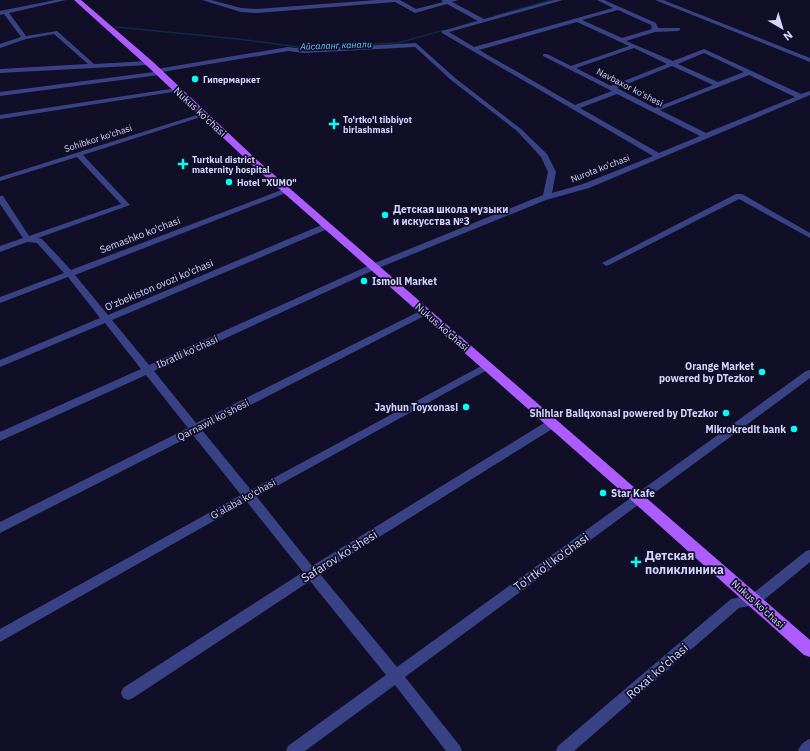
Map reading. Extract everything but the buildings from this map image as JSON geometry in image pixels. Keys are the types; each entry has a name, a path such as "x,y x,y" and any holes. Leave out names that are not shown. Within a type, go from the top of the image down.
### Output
{"main road":[{"name":"Nukus ko'chasi","path":"77,0 149,63 202,114 326,226 488,366 810,650"}],"street":[{"path":"25,38 3,13 63,0"},
{"path":"205,0 241,10 257,11 280,7 396,0 415,11 445,1 455,0"},
{"path":"560,0 444,32 659,156"},
{"path":"600,0 654,24 655,30"},
{"path":"658,0 810,60"},
{"path":"445,1 483,21"},
{"path":"474,50 578,21 618,8"},
{"path":"578,21 719,84"},
{"path":"622,40 655,30 678,29"},
{"path":"0,46 25,38 55,32 93,66"},
{"path":"0,94 158,72 288,49 304,51 416,45 453,79 519,130 544,156 552,172 547,197"},
{"path":"571,68 634,46"},
{"path":"612,88 704,51 801,97"},
{"name":"Navbaxor ko'shesi","path":"545,55 706,136"},
{"path":"0,71 149,63"},
{"path":"655,110 750,72"},
{"path":"0,117 177,90"},
{"path":"575,107 619,91"},
{"name":"Nurota ko'chasi","path":"374,267 547,197 586,186 810,93"},
{"name":"Sohibkor ko'chasi","path":"0,179 202,114"},
{"path":"0,249 126,205 78,154"},
{"name":"Semashko ko'chasi","path":"0,300 287,191"},
{"path":"606,263 739,196 810,236"},
{"path":"0,198 28,240"},
{"name":"O'zbekiston ovozi ko'chasi","path":"0,364 326,226"},
{"path":"28,240 39,241 70,273 455,751"},
{"name":"Ibratli ko'chasi","path":"0,437 374,267"},
{"name":"Qarnawil ko'shesi","path":"0,528 425,312"},
{"name":"G'alaba ko'chasi","path":"0,636 249,496 488,366"},
{"name":"To'rtko'l ko'chasi","path":"293,751 810,374"},
{"name":"Safarov ko'shesi","path":"128,693 311,573 553,423"},
{"path":"754,600 810,555"},
{"name":"Roxat ko'chasi","path":"563,751 736,603 754,600"},
{"path":"806,751 810,746"}],"waterway":[{"name":"Айсаланг канали","path":"495,16 551,0"},
{"name":"Айсаланг канали","path":"457,27 481,20"},
{"name":"Айсаланг канали","path":"116,27 238,39 299,47 398,43 444,30"}],"place":[{"name":"Гипермаркет","path":"195,79"},
{"name":"To'rtko'l tibbiyot birlashmasi","path":"334,124"},
{"name":"Turtkul district maternity hospital","path":"183,164"},
{"name":"Hotel \"XUMO\"","path":"229,182"},
{"name":"Детская школа музыки и искусства №3","path":"385,215"},
{"name":"Ismoil Market","path":"364,281"},
{"name":"Orange Market powered by DTezkor","path":"762,372"},
{"name":"Jayhun Toyxonasi","path":"466,407"},
{"name":"Shihlar Baliqxonasi powered by DTezkor","path":"726,413"},
{"name":"Mikrokredit bank","path":"794,429"},
{"name":"Star Kafe","path":"603,493"},
{"name":"Детская поликлиника","path":"636,562"}]}
